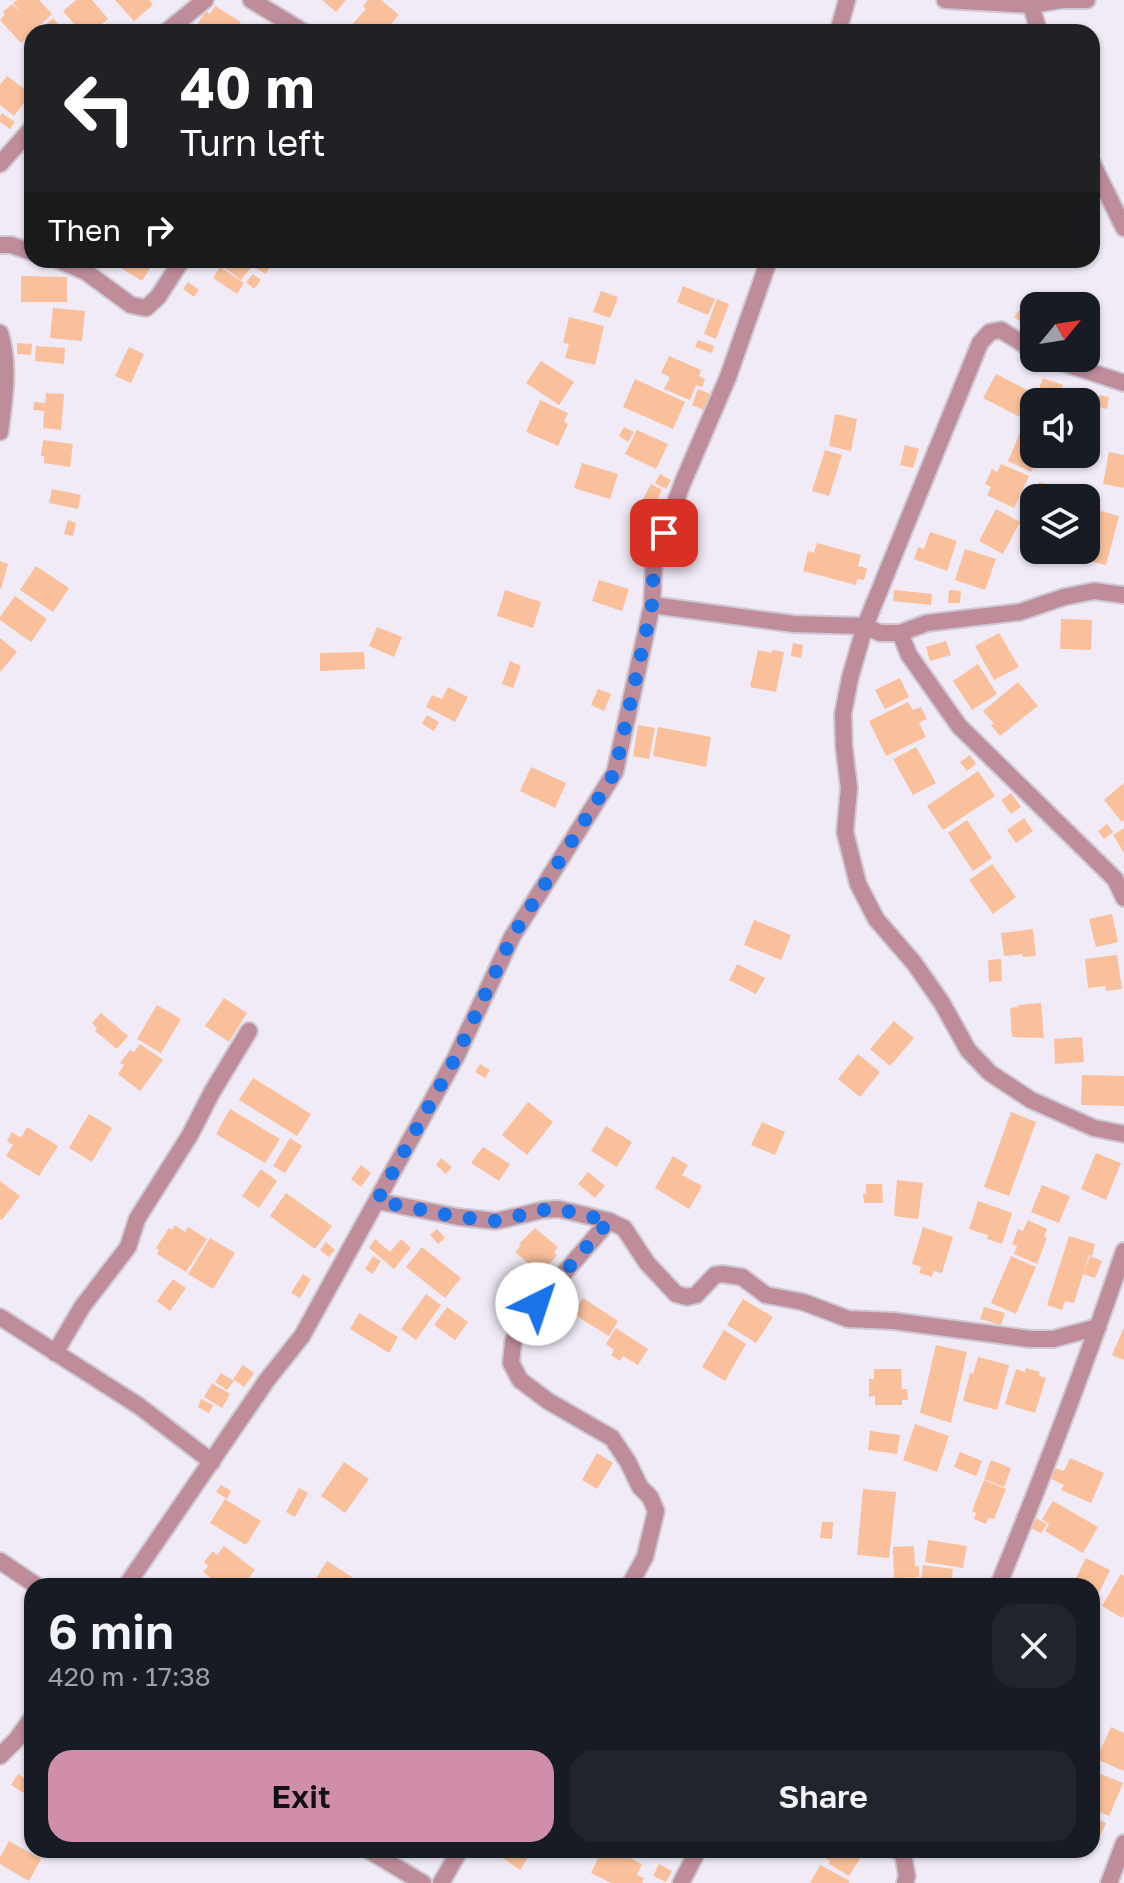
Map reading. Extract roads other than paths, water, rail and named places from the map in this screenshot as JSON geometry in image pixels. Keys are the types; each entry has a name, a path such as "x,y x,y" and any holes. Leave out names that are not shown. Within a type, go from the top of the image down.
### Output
{"street":[{"path":"176,24 205,0"},
{"path":"251,0 291,24"},
{"path":"840,24 847,0"},
{"path":"945,0 1031,5 1087,0"},
{"path":"1031,5 1037,24"},
{"path":"0,164 24,137"},
{"path":"1100,179 1124,228"},
{"path":"0,245 24,249"},
{"path":"77,268 131,305 146,308 158,297 177,268"},
{"path":"132,1578 267,1380 302,1336 456,1057 512,937 615,772 652,605 654,558 728,377 766,268"},
{"path":"1020,342 1001,330 990,332 980,343 865,626 843,714 849,788 845,832 858,884 876,919 914,963 942,1003 968,1050 990,1073 1031,1100 1094,1128 1124,1134"},
{"path":"0,333 6,378 0,432"},
{"path":"1091,372 1124,383"},
{"path":"652,605 794,624 865,626 880,633 900,633 927,623 1020,612 1064,597 1094,591 1124,595"},
{"path":"900,633 909,655 959,726 1115,879 1124,898"},
{"path":"55,1353 82,1307 128,1247 137,1219 190,1135 249,1031"},
{"path":"377,1201 496,1221 558,1209 609,1221 624,1228 647,1263 676,1294 687,1297 696,1295 715,1275 729,1275 742,1277 766,1295 803,1302 848,1319 893,1321 1030,1339 1053,1339 1098,1327"},
{"path":"609,1221 519,1325 511,1363 520,1380 548,1401 612,1438 640,1487 650,1497 656,1511 645,1557 633,1578"},
{"path":"1001,1578 1038,1488 1124,1251"},
{"path":"0,1317 139,1406 212,1462"},
{"path":"0,1561 25,1578"},
{"path":"0,1756 24,1729"},
{"path":"1109,1883 1124,1843"},
{"path":"381,1858 423,1883"},
{"path":"441,1883 455,1858"},
{"path":"681,1883 694,1858"},
{"path":"904,1858 905,1883"}]}
